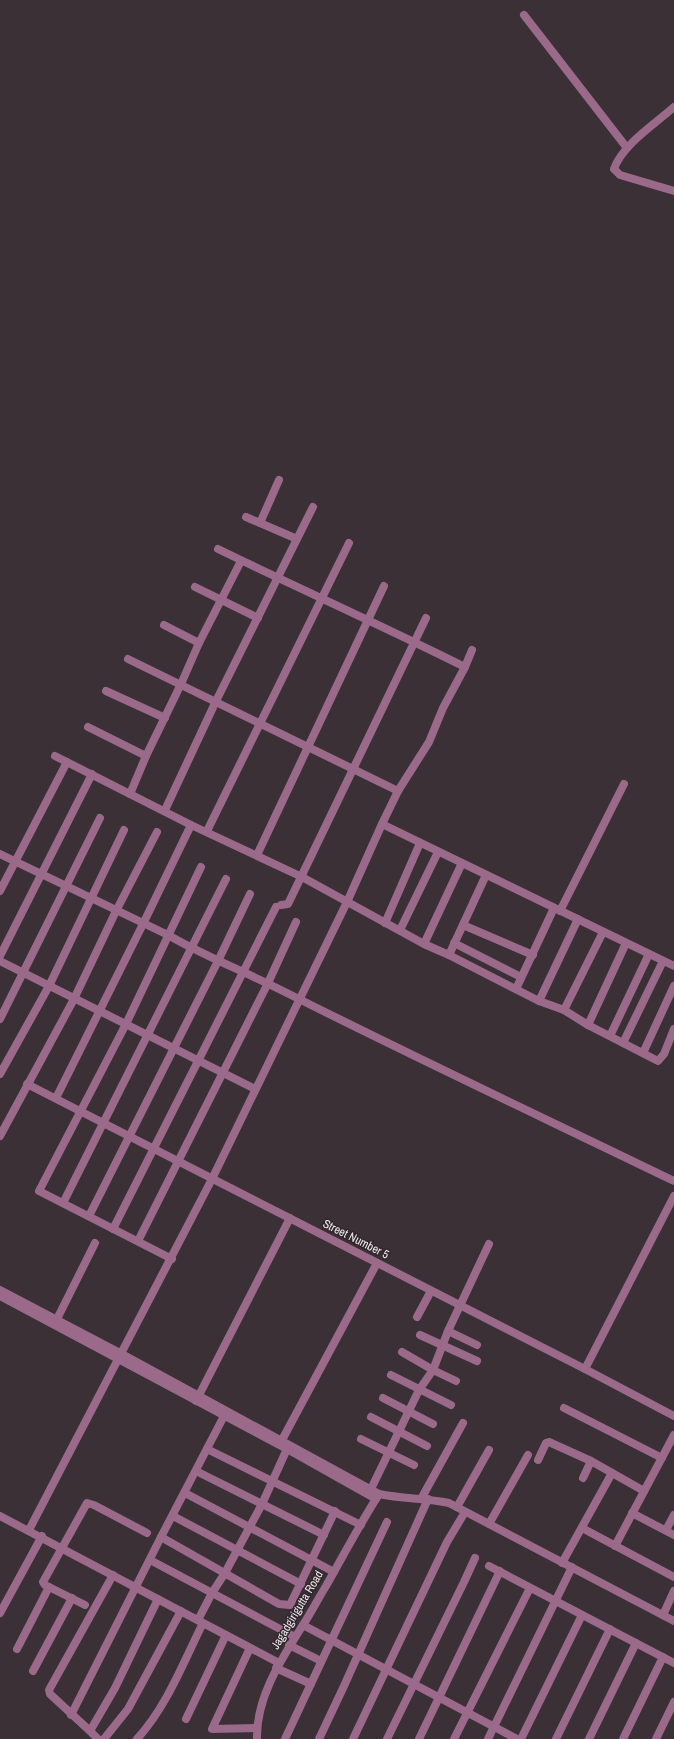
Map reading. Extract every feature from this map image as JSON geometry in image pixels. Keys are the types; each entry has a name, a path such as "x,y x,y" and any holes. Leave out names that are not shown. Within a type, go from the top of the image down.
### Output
{"street":[{"path":"524,16 627,148"},
{"path":"674,107 627,148 617,160 614,169 620,175 674,191"},
{"path":"260,523 279,480"},
{"path":"165,810 216,701 313,507"},
{"path":"246,517 297,539"},
{"path":"207,831 349,543"},
{"path":"218,549 321,600 415,642 465,667"},
{"path":"130,794 146,756 199,643 241,561"},
{"path":"256,855 384,586"},
{"path":"195,587 258,618"},
{"path":"113,1229 242,973 279,906 288,904 426,618"},
{"path":"164,625 199,643"},
{"path":"29,1530 172,1259 347,902 398,791 429,742 443,708 465,667 472,650"},
{"path":"128,658 398,791"},
{"path":"106,691 165,718"},
{"path":"88,728 146,756"},
{"path":"55,756 191,824 302,876 424,944 539,1000 564,1010 588,1025 658,1060 664,1054 674,1029"},
{"path":"0,891 67,762"},
{"path":"0,956 92,774"},
{"path":"516,989 624,784"},
{"path":"0,1019 100,818"},
{"path":"56,1098 144,924 191,824"},
{"path":"382,824 674,966"},
{"path":"0,1074 49,986 124,830"},
{"path":"0,1136 74,999 116,911 157,832"},
{"path":"386,923 420,843"},
{"path":"400,930 438,852"},
{"path":"0,854 168,935 192,949 242,973 268,983 674,1181"},
{"path":"424,944 462,863"},
{"path":"172,1259 39,1191 126,1024 201,867"},
{"path":"449,955 486,875"},
{"path":"63,1203 149,1036 226,879"},
{"path":"89,1216 218,961 250,894"},
{"path":"539,1000 578,920"},
{"path":"138,1242 268,983 296,922"},
{"path":"463,925 533,955"},
{"path":"564,1010 603,932"},
{"path":"454,943 521,977"},
{"path":"588,1025 626,943"},
{"path":"610,1036 649,954"},
{"path":"0,961 256,1089"},
{"path":"623,1043 663,961"},
{"path":"643,1053 674,986"},
{"name":"Street Number 5","path":"27,1084 674,1416"},
{"path":"585,1369 674,1196"},
{"path":"198,1398 290,1218"},
{"path":"57,1319 95,1243"},
{"path":"371,1489 419,1390 433,1370 448,1331 489,1244"},
{"path":"282,1440 378,1263"},
{"path":"0,1290 57,1319 121,1357"},
{"path":"417,1316 431,1291"},
{"path":"0,1296 282,1440 371,1489 378,1497"},
{"path":"448,1331 477,1345"},
{"path":"420,1335 477,1361"},
{"path":"402,1352 456,1381"},
{"path":"391,1375 451,1405"},
{"path":"198,1398 224,1416 378,1497 424,1499 449,1503 674,1621"},
{"path":"383,1398 433,1424"},
{"path":"564,1408 662,1458"},
{"path":"71,1715 224,1416"},
{"path":"371,1417 427,1446"},
{"path":"319,1739 414,1531 424,1499 463,1423"},
{"path":"615,1546 674,1435"},
{"path":"361,1439 414,1465"},
{"path":"538,1460 546,1443 549,1442 591,1461 644,1491"},
{"path":"207,1449 361,1525"},
{"path":"137,1739 150,1725 162,1706 212,1593 225,1573 262,1504 287,1449"},
{"path":"457,1507 489,1450"},
{"path":"489,1524 528,1455"},
{"path":"583,1478 591,1461"},
{"path":"196,1470 324,1535"},
{"path":"562,1563 612,1473"},
{"path":"185,1493 334,1572"},
{"name":"Jagadgirigutta Road","path":"257,1739 257,1728 265,1694 278,1666 289,1645 303,1625 378,1497"},
{"path":"85,1605 43,1582 87,1503 90,1503 147,1533"},
{"path":"162,1537 279,1604 290,1605 335,1511"},
{"path":"353,1739 447,1542 465,1512"},
{"path":"632,1513 674,1534"},
{"path":"666,1530 674,1515"},
{"path":"0,1516 42,1536 226,1635 311,1684"},
{"path":"173,1516 301,1584"},
{"path":"285,1739 387,1522"},
{"path":"582,1528 674,1577"},
{"path":"0,1613 42,1536"},
{"path":"386,1739 475,1558"},
{"path":"150,1560 295,1637"},
{"path":"489,1566 674,1663"},
{"path":"488,1739 572,1567"},
{"path":"419,1739 500,1571"},
{"path":"98,1739 50,1694 49,1690 113,1575"},
{"path":"17,1649 50,1587"},
{"path":"454,1739 530,1588"},
{"path":"663,1615 674,1591"},
{"path":"33,1671 72,1598"},
{"path":"90,1732 115,1688 158,1599"},
{"path":"104,1739 128,1709 181,1611"},
{"path":"521,1739 582,1615"},
{"path":"303,1625 517,1739"},
{"path":"556,1739 610,1629"},
{"path":"186,1719 226,1635"},
{"path":"589,1739 636,1643"},
{"path":"289,1645 321,1661"},
{"path":"250,1648 212,1729 257,1728"},
{"path":"623,1739 663,1657"},
{"path":"656,1739 674,1702"}]}
